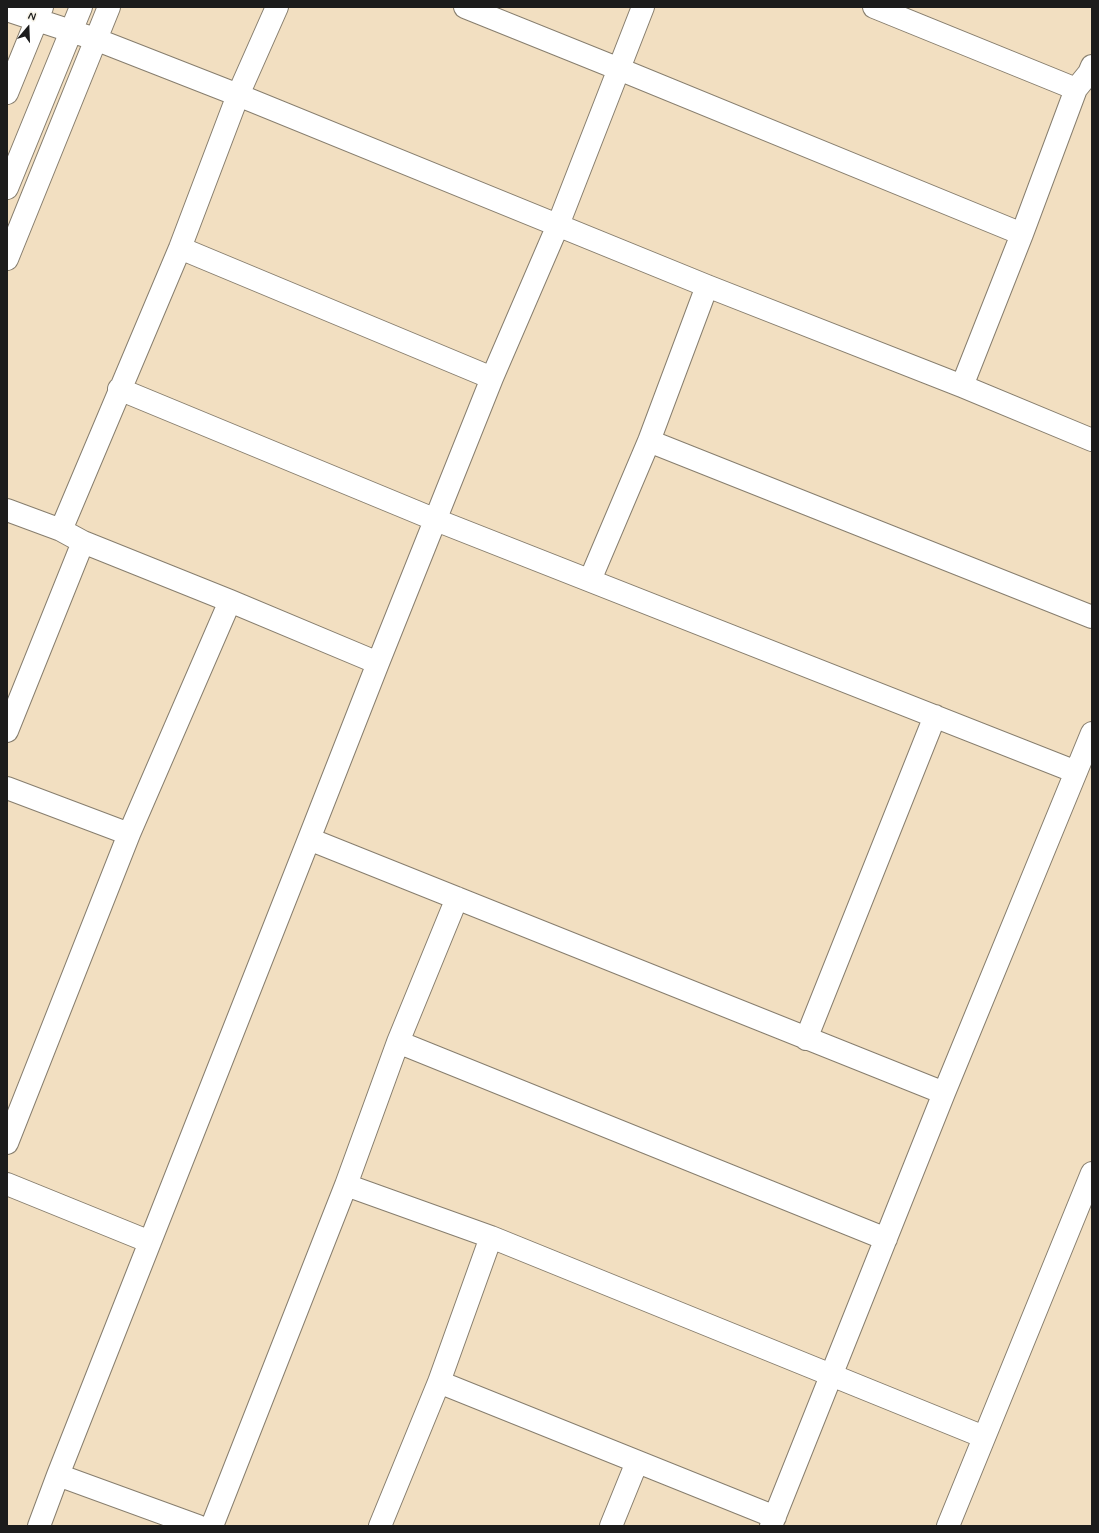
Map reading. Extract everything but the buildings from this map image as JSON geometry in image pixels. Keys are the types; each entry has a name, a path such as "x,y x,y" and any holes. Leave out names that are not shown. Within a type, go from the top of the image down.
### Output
{"street":[{"path":"7,188 81,7"},
{"path":"7,259 109,7"},
{"path":"61,530 119,389 180,248 238,95 277,7"},
{"path":"464,7 1022,234"},
{"path":"39,1526 378,663 492,378 558,225 643,7"},
{"path":"874,7 1076,89"},
{"path":"7,93 39,13"},
{"path":"10,14 39,13 71,31 96,39 238,95 706,286 962,386 1092,440"},
{"path":"962,386 1022,234 1076,89 1089,74 1092,66"},
{"path":"180,248 492,378"},
{"path":"590,580 649,441 706,286"},
{"path":"119,389 436,520 1076,772"},
{"path":"649,441 1092,616"},
{"path":"7,510 61,530 83,542 378,663"},
{"path":"7,731 15,685 83,542"},
{"path":"7,1143 129,834 230,601"},
{"path":"806,1039 935,716"},
{"path":"439,1382 637,1462 773,1521 944,1093 1092,733"},
{"path":"7,788 129,834"},
{"path":"309,839 944,1093"},
{"path":"212,1526 346,1185 398,1042 457,898"},
{"path":"398,1042 886,1239"},
{"path":"948,1526 1092,1173"},
{"path":"7,1184 150,1242"},
{"path":"346,1185 491,1237 832,1374 984,1437"},
{"path":"380,1526 439,1382 491,1237"},
{"path":"611,1526 637,1462"},
{"path":"58,1475 198,1526"}]}
